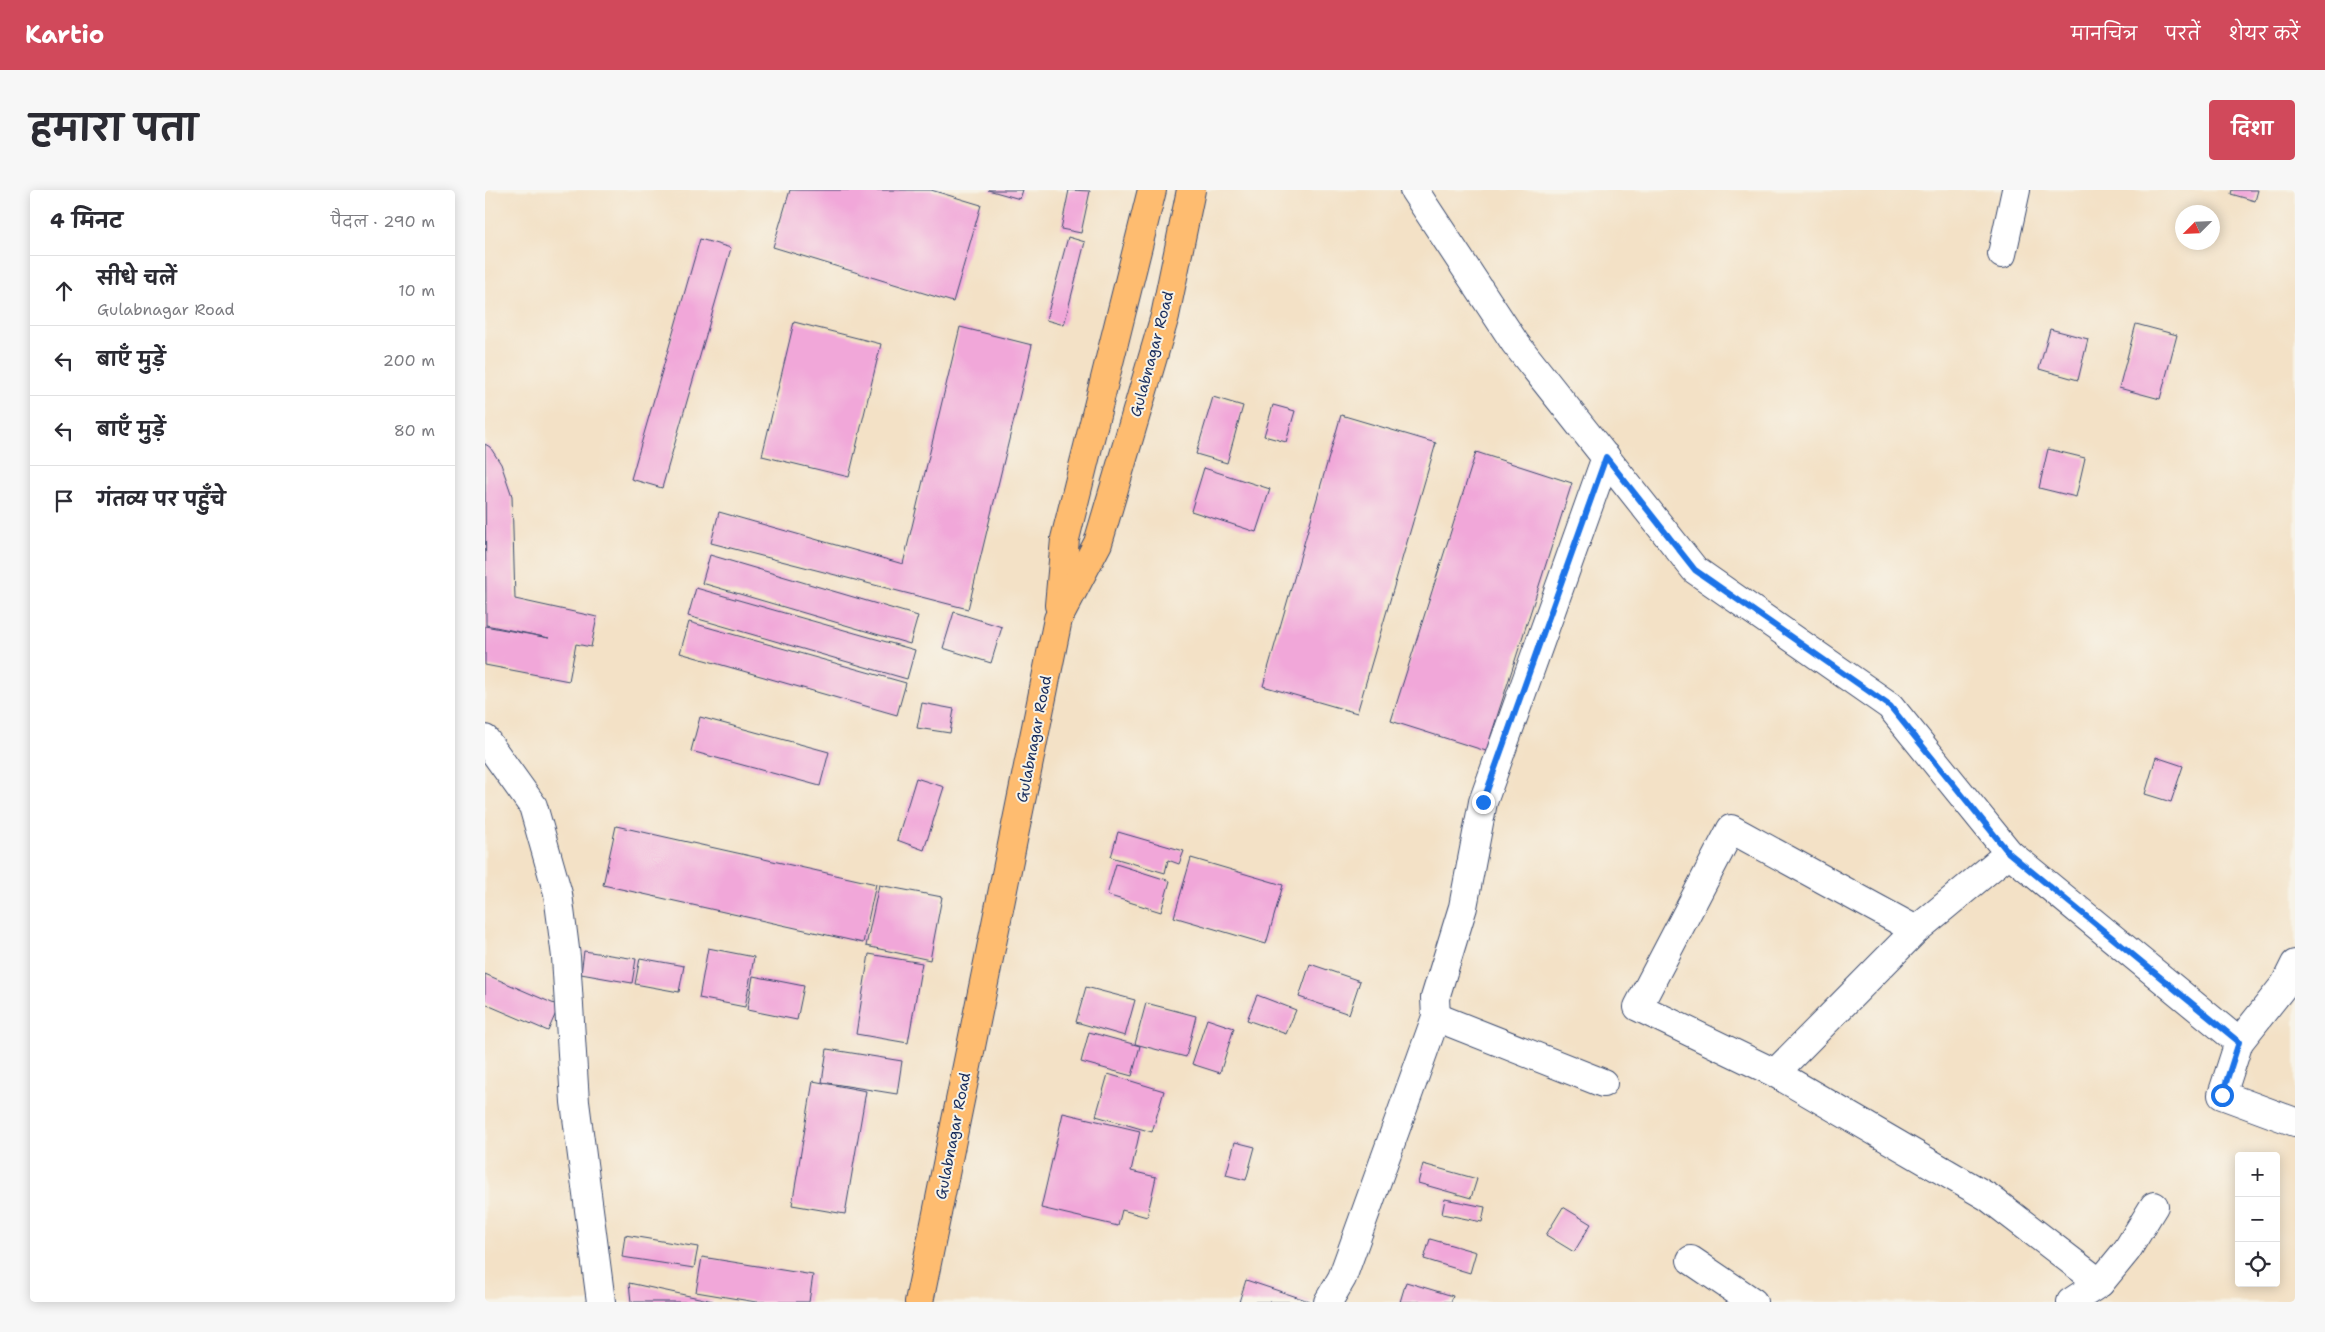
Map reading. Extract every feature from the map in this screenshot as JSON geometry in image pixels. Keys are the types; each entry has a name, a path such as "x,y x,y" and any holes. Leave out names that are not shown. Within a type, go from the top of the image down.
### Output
{"main road":[{"path":"1058,619 1065,539 1152,190"},
{"name":"Gulabnagar Road","path":"919,1302 1058,619 1098,543 1165,316 1191,190"}],"street":[{"path":"1413,190 1515,343 1695,570 1890,706 2009,853 2239,1042"},
{"path":"2002,254 2016,190"},
{"path":"1328,1302 1342,1278 1436,1017 1435,998 1463,907 1483,802 1606,457"},
{"path":"485,739 533,806 558,894 566,957 575,1102 601,1302"},
{"path":"1916,930 1731,829 1638,1007 1775,1073 1988,1197 2100,1282"},
{"path":"1775,1073 1916,930 2009,853"},
{"path":"2292,978 2239,1042 2222,1095 2295,1122"},
{"path":"1436,1017 1603,1083"},
{"path":"2071,1302 2100,1282 2127,1250 2154,1206"},
{"path":"1691,1260 1753,1302"}],"building":[{"path":"790,190 931,190 981,205 953,302 773,247"},
{"path":"988,190 1023,190 1020,199"},
{"path":"1069,190 1090,191 1081,233 1061,229"},
{"path":"2232,190 2258,190 2255,201 2231,194"},
{"path":"1068,237 1085,242 1064,325 1046,320"},
{"path":"700,239 731,248 662,488 631,479"},
{"path":"794,322 881,344 849,477 762,456"},
{"path":"2136,324 2177,335 2160,399 2119,388"},
{"path":"960,327 1032,345 968,609 711,543 719,512 903,564"},
{"path":"2050,329 2088,339 2078,380 2039,369"},
{"path":"1213,397 1243,406 1227,463 1196,454"},
{"path":"1273,405 1295,411 1286,442 1264,436"},
{"path":"1341,415 1436,443 1357,713 1263,686"},
{"path":"485,444 490,447 501,464 512,496 515,599 597,617 591,647 576,644 569,681 485,665 485,626 549,638 486,625"},
{"path":"2048,449 2085,458 2076,497 2039,488"},
{"path":"1476,452 1572,483 1486,751 1391,721"},
{"path":"1204,468 1270,489 1256,532 1191,511"},
{"path":"710,555 918,616 910,644 702,583"},
{"path":"696,588 915,650 907,679 688,616"},
{"path":"954,612 1002,627 991,663 943,648"},
{"path":"689,622 906,683 897,715 680,653"},
{"path":"922,703 954,709 950,733 917,728"},
{"path":"700,717 829,752 820,786 691,751"},
{"path":"2156,757 2183,766 2171,802 2145,794"},
{"path":"916,778 944,787 924,850 897,840"},
{"path":"616,826 876,884 863,943 603,885"},
{"path":"1118,832 1184,851 1179,864 1168,860 1165,873 1111,857"},
{"path":"1191,858 1283,885 1266,944 1174,917"},
{"path":"1116,864 1170,881 1161,912 1107,895"},
{"path":"879,885 942,897 930,960 866,946"},
{"path":"708,948 754,957 745,1007 699,998"},
{"path":"584,951 636,959 632,983 581,974"},
{"path":"869,954 922,963 908,1043 856,1034"},
{"path":"640,958 684,966 679,992 635,984"},
{"path":"1310,964 1360,981 1349,1014 1299,997"},
{"path":"485,974 559,1006 548,1031 485,1004"},
{"path":"753,976 804,986 797,1020 747,1010"},
{"path":"1086,987 1135,1000 1125,1036 1076,1022"},
{"path":"1257,995 1296,1010 1286,1034 1247,1020"},
{"path":"1146,1003 1196,1016 1186,1057 1135,1044"},
{"path":"1207,1019 1234,1028 1220,1073 1192,1064"},
{"path":"1089,1032 1140,1046 1132,1076 1081,1062"},
{"path":"827,1049 902,1061 897,1094 822,1082"},
{"path":"1108,1074 1164,1091 1152,1132 1096,1116"},
{"path":"813,1081 866,1091 845,1214 792,1205"},
{"path":"1063,1113 1140,1131 1131,1171 1156,1177 1147,1217 1122,1210 1118,1226 1041,1208"},
{"path":"1235,1142 1255,1147 1246,1180 1226,1175"},
{"path":"1423,1164 1477,1179 1471,1198 1418,1183"},
{"path":"1445,1199 1485,1207 1482,1222 1442,1214"},
{"path":"1563,1207 1591,1224 1574,1252 1546,1235"},
{"path":"625,1235 698,1247 694,1268 622,1257"},
{"path":"1430,1239 1476,1252 1470,1273 1424,1259"},
{"path":"702,1257 813,1275 809,1302 756,1302 696,1292"},
{"path":"1246,1280 1312,1302 1239,1302"},
{"path":"1406,1282 1453,1296 1451,1302 1400,1302"},
{"path":"629,1283 713,1301 713,1302 631,1302"}],"route":[{"path":"1483,802 1606,457 1695,570 1890,706 2009,853 2239,1042 2222,1095"}]}
